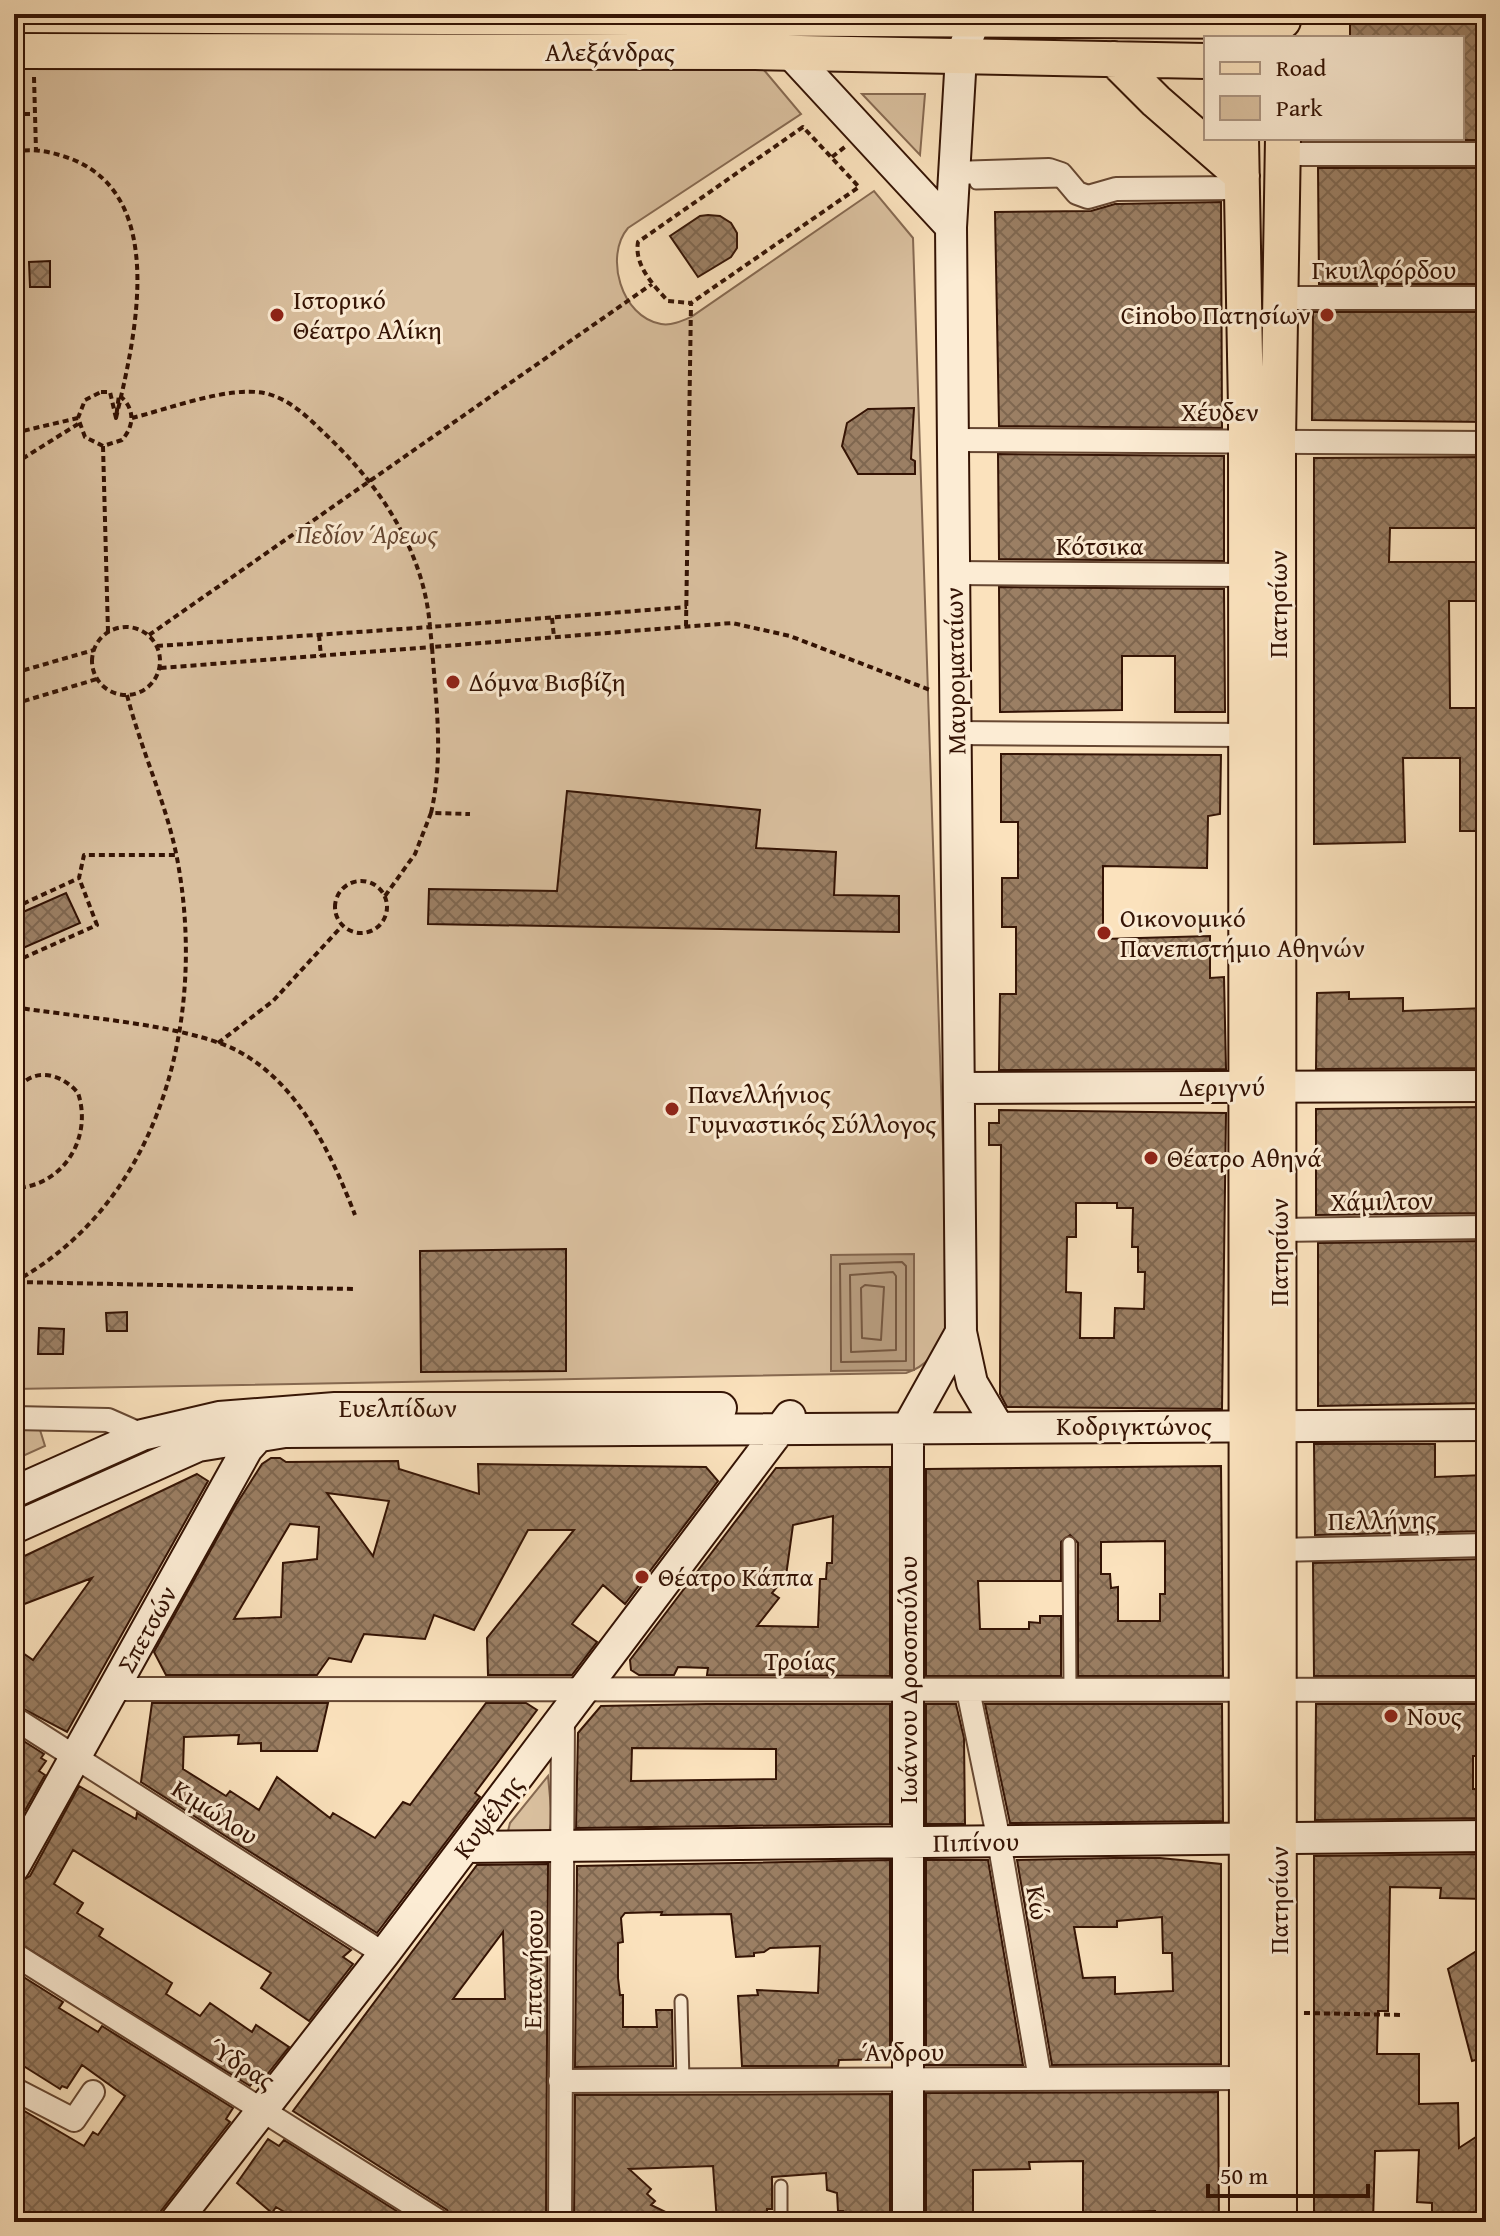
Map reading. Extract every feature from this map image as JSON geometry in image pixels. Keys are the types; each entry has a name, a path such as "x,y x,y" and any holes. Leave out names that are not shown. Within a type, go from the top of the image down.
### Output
{"main road":[{"path":"27,59 34,14"},
{"name":"Αλεξάνδρας","path":"14,15 1083,18 1283,24"},
{"path":"471,16 471,52"},
{"name":"Μαυροματαίων","path":"977,18 961,56 951,227 961,1332 972,1383 998,1427"},
{"name":"Αλεξάνδρας","path":"27,59 471,52 790,53 1204,61"},
{"path":"790,53 951,227"},
{"path":"1114,59 1242,182"},
{"name":"Πατησίων","path":"1241,140 1262,440 1263,1839 1279,2222"},
{"name":"Πατησίων","path":"1263,1690 1279,1550 1263,1426 1279,1230 1262,1087 1245,735 1246,575 1283,298 1283,146"},
{"name":"Δεριγνύ","path":"959,1088 1486,1086"},
{"name":"Μαυροματαίων","path":"914,1417 961,1332"},
{"name":"Ευελπίδων","path":"14,1492 142,1435 219,1417 298,1409 789,1418"},
{"name":"Σπετσών","path":"14,1867 247,1449 274,1421 298,1409"},
{"name":"Κοδριγκτώνος","path":"789,1418 914,1417 998,1427 1486,1425"},
{"name":"Ιωάννου Δροσοπούλου","path":"908,2222 908,1689 914,1417"},
{"name":"Ευελπίδων","path":"14,1528 198,1446 259,1434 789,1418"},
{"name":"Κυψέλης","path":"175,2222 466,1847 789,1418"},
{"name":"Πιπίνου","path":"466,1847 1486,1836"},
{"name":"Πατησίων","path":"1247,2222 1247,2078 1263,1839"}],"street":[{"path":"1283,146 1486,154"},
{"path":"954,178 1049,170 1061,174 1077,193 1088,197 1116,189 1242,182"},
{"name":"Γκυιλφόρδου","path":"1283,298 1486,298"},
{"name":"Χέυδεν","path":"953,440 1486,443"},
{"name":"Κότσικα","path":"954,573 1246,575"},
{"path":"956,733 1245,735"},
{"name":"Χάμιλτον","path":"1279,1230 1486,1227"},
{"path":"14,1418 108,1420 142,1435"},
{"path":"62,1470 75,1499"},
{"name":"Πελλήνης","path":"1279,1550 1486,1545"},
{"name":"Τροίας","path":"114,1689 1486,1690"},
{"name":"Κώ","path":"968,1690 999,1841 1040,2079"},
{"name":"Επτανήσου","path":"560,2222 563,1717"},
{"name":"Κιμώλου","path":"14,1718 384,1954"},
{"name":"Ύδρας","path":"14,1954 440,2222"},
{"name":"Άνδρου","path":"560,2081 1247,2078"},
{"path":"14,2089 74,2120 93,2092"}],"lane":[{"path":"1069,1543 1070,1690"},
{"path":"681,2001 683,2081"},
{"path":"781,2186 781,2222"}],"path":[{"path":"27,59 36,151"},
{"path":"14,114 33,114"},
{"path":"803,127 859,187 691,303 668,301 652,284 636,251 640,238 803,127"},
{"path":"14,152 55,152 87,166 113,189 129,220 138,290 138,320 116,418"},
{"path":"149,635 652,284"},
{"path":"686,626 691,303"},
{"path":"14,464 78,421 85,400 101,392 110,392 116,418"},
{"path":"132,418 227,395 263,393 304,414 370,481 409,547 430,627 440,730 440,774 431,813 415,854 385,896 387,914 378,928 364,933 342,926 335,910 344,887 368,882 385,896"},
{"path":"78,421 85,437 103,446 122,440 132,418 126,401 119,395 116,418"},
{"path":"14,433 78,421"},
{"path":"103,446 108,632"},
{"path":"157,646 687,607"},
{"path":"552,618 554,637"},
{"path":"160,668 732,623 790,636 911,685 955,697"},
{"path":"14,673 94,650 108,632 126,627 149,635 157,646 160,668 149,687 127,695 107,690 97,679 94,650"},
{"path":"319,635 321,656"},
{"path":"14,704 97,679"},
{"path":"14,1282 75,1242 114,1193 135,1161 157,1114 179,1033 188,956 176,855 127,695"},
{"path":"431,813 470,814"},
{"path":"14,962 97,925 79,878 84,855 176,855"},
{"path":"14,908 79,878"},
{"path":"218,1043 273,1001 342,926"},
{"path":"14,1007 179,1033 218,1043 268,1073 300,1107 326,1149 355,1215"},
{"path":"14,1096 23,1082 33,1076 54,1075 78,1093 82,1114 77,1142 66,1165 41,1183 14,1188"},
{"path":"14,1122 16,1130"},
{"path":"14,1282 355,1289"},
{"path":"1290,2013 1404,2015"}],"green space":[{"name":"Πεδίον Άρεως","path":"14,57 759,64 801,114 628,228 617,254 617,269 620,284 636,310 647,319 661,324 673,324 691,317 874,191 913,238 949,1329 932,1356 921,1366 906,1373 14,1389"},
{"path":"862,94 925,94 920,155"},
{"path":"14,1429 40,1430 45,1446 14,1460"},
{"path":"548,1776 552,1819 549,1833 508,1831 510,1823"}],"water":[{"path":"914,1254 914,1370 831,1371 831,1255"}],"building":[{"path":"1486,14 1486,140 1464,140 1464,36 1350,36 1350,20"},
{"path":"1318,168 1486,168 1486,284 1319,284"},
{"path":"1221,202 1222,428 999,426 995,212 1091,211 1115,204"},
{"path":"700,216 720,216 731,223 737,233 737,248 731,257 698,277 670,236"},
{"path":"50,261 50,287 30,287 29,262"},
{"path":"1313,312 1486,312 1486,422 1312,420"},
{"path":"914,408 911,459 915,461 915,474 858,474 842,446 847,423 868,409"},
{"path":"998,454 1224,456 1224,561 999,559"},
{"path":"1486,457 1486,528 1390,528 1389,562 1486,562 1486,601 1449,601 1450,708 1486,708 1486,831 1460,831 1460,758 1403,758 1405,842 1314,844 1314,458"},
{"path":"999,587 1224,589 1225,712 1175,712 1175,656 1122,656 1122,710 1000,712"},
{"path":"1001,754 1221,755 1220,814 1208,816 1207,868 1103,866 1103,939 1210,936 1210,978 1224,977 1226,1069 999,1070 1000,994 1016,994 1016,927 1002,927 1002,878 1018,878 1018,822 1001,822"},
{"path":"567,791 760,810 756,848 836,852 834,895 899,896 899,932 428,924 429,889 557,891"},
{"path":"66,893 80,923 14,952 14,916"},
{"path":"1349,992 1349,999 1403,998 1403,1011 1486,1008 1486,1068 1316,1069 1317,993"},
{"path":"1486,1107 1486,1213 1316,1215 1316,1109"},
{"path":"999,1110 1226,1113 1222,1409 1007,1407 1000,1394 1001,1145 989,1145 989,1123 999,1123","holes":["1076,1203 1117,1203 1117,1208 1133,1208 1132,1247 1138,1247 1138,1272 1145,1272 1144,1309 1115,1308 1114,1338 1080,1338 1081,1293 1066,1292 1067,1237 1076,1237"]},
{"path":"1486,1241 1486,1403 1318,1406 1318,1243"},
{"path":"566,1249 566,1371 421,1372 420,1251"},
{"path":"127,1312 127,1331 107,1331 106,1313"},
{"path":"39,1328 64,1329 63,1354 38,1354"},
{"path":"1314,1444 1435,1444 1435,1477 1485,1475 1486,1531 1315,1535"},
{"path":"271,1458 286,1462 398,1461 399,1469 479,1494 478,1464 706,1467 718,1481 625,1604 603,1585 572,1624 597,1642 572,1675 488,1675 487,1638 574,1530 528,1530 474,1630 434,1615 425,1639 364,1634 351,1662 329,1658 317,1675 166,1675 154,1652 262,1464","holes":["327,1493 389,1501 373,1556","290,1524 319,1527 317,1559 283,1563 281,1617 234,1619"]},
{"path":"1221,1466 1223,1676 1078,1676 1078,1543 1070,1535 1061,1542 1061,1581 978,1581 980,1629 1029,1629 1029,1622 1040,1623 1040,1616 1061,1616 1061,1676 926,1676 926,1469","holes":["1165,1541 1165,1594 1160,1594 1160,1621 1118,1621 1118,1587 1111,1588 1110,1574 1101,1574 1101,1542"]},
{"path":"890,1467 890,1676 707,1675 708,1668 678,1667 674,1675 639,1675 631,1670 630,1660 776,1468","holes":["833,1516 832,1563 827,1563 826,1579 820,1579 818,1627 757,1626 779,1598 772,1593 786,1576 793,1525"]},
{"path":"197,1474 208,1481 67,1732 14,1704 14,1647 33,1660 92,1578 14,1608 14,1561"},
{"path":"1486,1559 1486,1676 1314,1676 1313,1563"},
{"path":"152,1703 328,1703 317,1751 261,1751 261,1743 238,1744 239,1735 184,1737 183,1769 226,1796 230,1791 259,1810 277,1777 330,1818 333,1813 375,1838 403,1802 410,1805 486,1703 526,1703 537,1710 475,1793 480,1797 377,1933 141,1782"},
{"path":"890,1704 890,1824 576,1828 578,1733 601,1706","holes":["632,1748 776,1749 776,1779 631,1781"]},
{"path":"926,1704 956,1704 964,1738 965,1824 926,1824"},
{"path":"985,1704 1222,1704 1223,1821 1010,1823"},
{"path":"1316,1704 1486,1704 1486,1756 1473,1756 1473,1789 1486,1789 1486,1818 1315,1820"},
{"path":"14,1735 44,1754 41,1758 46,1761 39,1771 45,1775 14,1830"},
{"path":"79,1786 136,1819 137,1813 351,1950 343,1957 353,1964 309,2021 261,1988 271,1973 73,1850 54,1884 83,1903 77,1913 103,1929 99,1936 172,1983 166,1994 200,2016 210,2003 252,2032 256,2025 289,2047 262,2081 256,2077 250,2086 14,1940 14,1885 30,1876"},
{"path":"1486,1854 1486,1899 1440,1898 1441,1888 1390,1887 1388,2011 1378,2011 1377,2054 1419,2054 1419,2104 1458,2103 1459,2148 1482,2133 1482,2222 1432,2222 1432,2203 1417,2202 1419,2150 1375,2151 1373,2222 1314,2222 1314,1856"},
{"path":"1160,1858 1221,1864 1221,2064 1052,2065 1017,1860","holes":["1162,1917 1163,1953 1172,1953 1173,1991 1115,1994 1115,1977 1083,1978 1074,1927 1117,1927 1117,1921"]},
{"path":"890,1860 890,2059 839,2060 838,2066 742,2066 738,1996 758,1995 757,1990 818,1993 820,1946 770,1948 754,1953 754,1956 736,1957 731,1914 661,1915 662,1912 625,1913 621,1918 623,1942 618,1943 618,1978 620,1995 623,1995 623,2027 657,2027 656,2010 672,2010 673,2066 575,2067 577,1866"},
{"path":"926,1860 988,1860 1023,2065 926,2065"},
{"path":"548,1864 546,2218 542,2222 454,2222 447,2210 293,2111 477,1865","holes":["503,1932 505,1999 453,1999"]},
{"path":"1486,1945 1486,1970 1481,1971 1486,1999 1486,2057 1472,2061 1448,1969"},
{"path":"14,1971 63,2002 59,2008 98,2032 102,2026 233,2108 226,2119 230,2122 161,2211 157,2222 40,2222 14,2209 14,2105 84,2146 93,2132 98,2135 125,2096 82,2065 67,2088 62,2086 60,2089 14,2060"},
{"path":"1218,2092 1219,2222 1155,2222 1155,2211 1083,2213 1083,2161 1029,2162 1030,2169 973,2170 973,2216 959,2216 960,2222 926,2222 926,2093"},
{"path":"890,2094 890,2222 844,2222 843,2211 838,2211 837,2193 827,2190 826,2173 772,2177 772,2209 767,2209 767,2222 717,2222 713,2166 629,2169 651,2189 647,2194 655,2201 651,2205 686,2222 574,2222 575,2095"},
{"path":"268,2139 279,2146 284,2140 414,2222 307,2222 276,2207 272,2213 237,2183"}],"place":[{"name":"Ιστορικό Θέατρο Αλίκη","path":"277,315"},
{"name":"Cinobo Πατησίων","path":"1327,315"},
{"name":"Δόμνα Βισβίζη","path":"453,682"},
{"name":"Οικονομικό Πανεπιστήμιο Αθηνών","path":"1104,933"},
{"name":"Πανελλήνιος Γυμναστικός Σύλλογος","path":"672,1109"},
{"name":"Θέατρο Αθηνά","path":"1151,1158"},
{"name":"Θέατρο Κάππα","path":"642,1577"},
{"name":"Νους","path":"1391,1716"}]}
